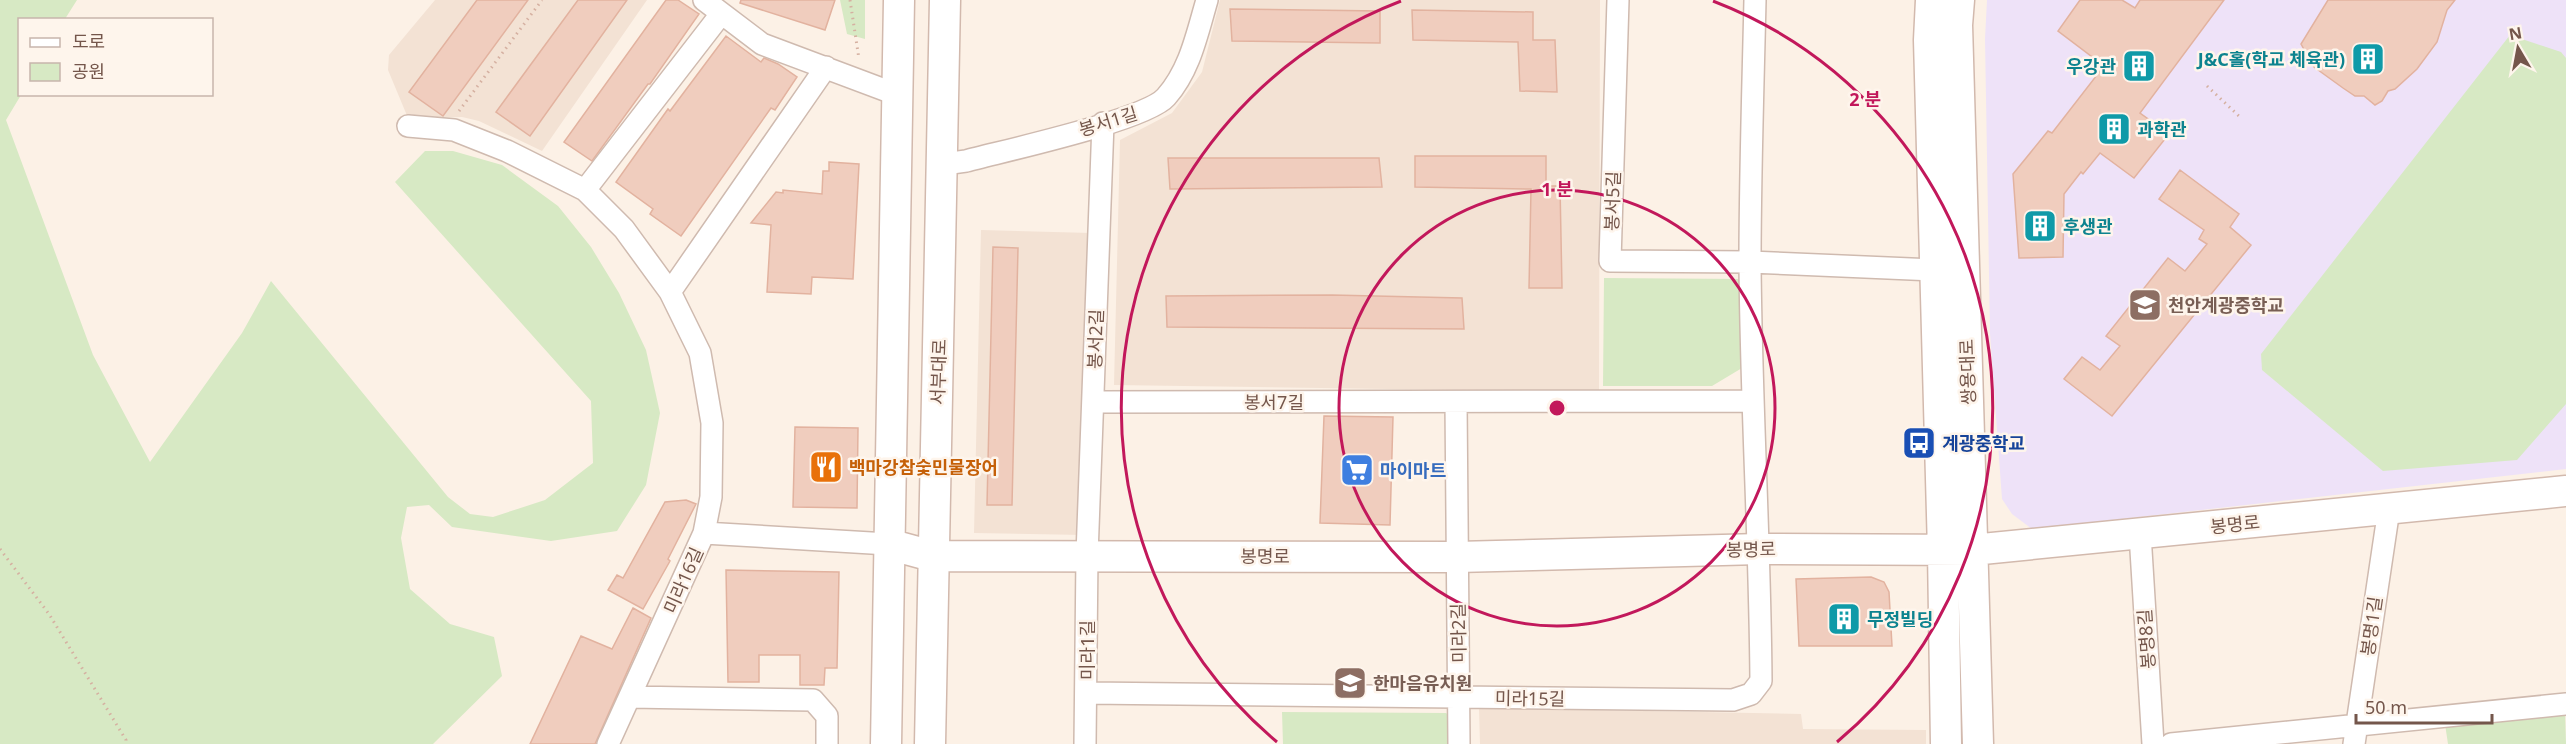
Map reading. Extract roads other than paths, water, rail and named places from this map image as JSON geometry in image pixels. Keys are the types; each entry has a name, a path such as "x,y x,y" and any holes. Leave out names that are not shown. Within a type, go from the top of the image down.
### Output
{"main road":[{"path":"886,744 899,0"},
{"name":"서부대로","path":"930,744 944,164 945,0"},
{"name":"쌍용대로","path":"1931,0 1929,40 1946,744"},
{"name":"쌍용대로","path":"1959,0 1957,25 1978,744"},
{"name":"봉명로","path":"888,544 933,556 1457,557 1760,549 1943,551 2140,534 2566,491"}],"street":[{"path":"704,0 762,44 898,95"},
{"name":"봉서1길","path":"944,164 966,161 1138,113 1165,98 1186,68 1207,0"},
{"name":"봉서5길","path":"1618,0 1610,261 1750,262 1934,270"},
{"path":"1755,0 1750,262 1753,400 1760,549"},
{"path":"585,190 721,14"},
{"path":"670,292 826,67"},
{"name":"봉서2길","path":"1087,555 1103,123"},
{"path":"408,126 454,130 507,151 585,190 624,229 670,292 700,353 712,423 711,497 704,533"},
{"name":"봉서7길","path":"1093,402 1753,400"},
{"path":"1456,402 1457,557"},
{"name":"봉명1길","path":"2355,734 2389,509"},
{"name":"미라16길","path":"608,744 704,533 888,544"},
{"name":"봉명8길","path":"2140,534 2153,744"},
{"name":"미라15길","path":"1087,693 1733,700 1751,694 1761,681 1760,549"},
{"name":"미라1길","path":"1085,744 1087,555"},
{"name":"미라2길","path":"1457,557 1459,744"},
{"path":"630,697 813,700 827,716 827,744"},
{"path":"2171,744 2355,734 2566,704"}],"place":[{"name":"J&C홀(학교 체육관)","path":"2368,59"},
{"name":"우강관","path":"2139,66"},
{"name":"과학관","path":"2114,129"},
{"name":"후생관","path":"2040,226"},
{"name":"천안계광중학교","path":"2145,305"},
{"name":"계광중학교","path":"1919,443"},
{"name":"백마강참숯민물장어","path":"826,467"},
{"name":"마이마트","path":"1357,470"},
{"name":"무정빌딩","path":"1844,619"},
{"name":"한마음유치원","path":"1350,683"}]}
